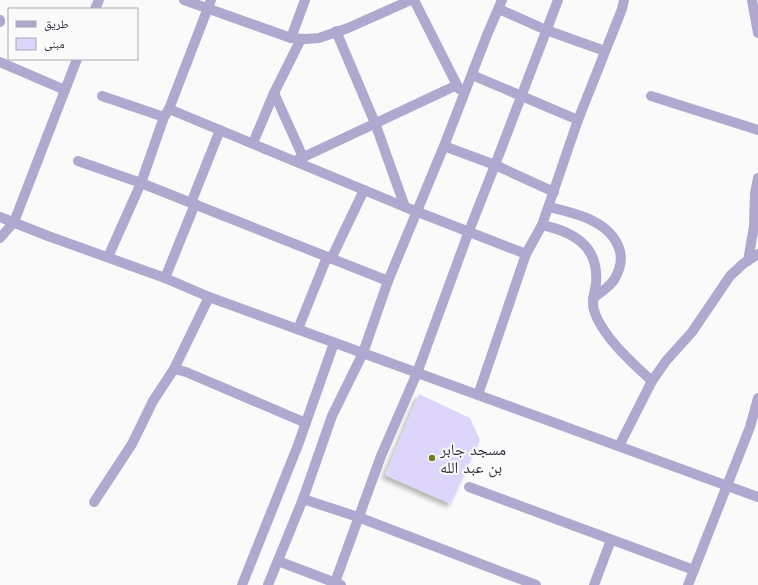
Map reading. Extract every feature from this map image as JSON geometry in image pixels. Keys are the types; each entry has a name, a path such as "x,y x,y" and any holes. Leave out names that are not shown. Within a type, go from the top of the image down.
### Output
{"street":[{"path":"184,0 210,4 296,39 320,38 336,31 348,28 409,1 463,96"},
{"path":"253,143 296,39 304,0"},
{"path":"278,561 336,584 358,517 417,373 468,231 522,96 558,0"},
{"path":"478,395 526,254 542,225 578,120 622,9 624,0"},
{"path":"752,0 758,33"},
{"path":"108,257 142,183 166,113 210,4"},
{"path":"268,585 303,500 332,416 363,353 388,281 444,146 487,35 501,5 546,30 605,51"},
{"path":"336,31 375,123 405,207"},
{"path":"0,238 14,222 77,60"},
{"path":"0,62 65,90"},
{"path":"472,75 578,120"},
{"path":"299,159 457,85"},
{"path":"274,93 299,159"},
{"path":"102,96 166,113 220,130 299,159 364,190 526,254"},
{"path":"650,96 758,130"},
{"path":"165,278 220,130"},
{"path":"444,146 495,165 554,192"},
{"path":"78,161 142,183 388,281"},
{"path":"748,260 754,226 755,193 758,178"},
{"path":"298,329 329,258 364,190"},
{"path":"548,207 585,218 604,227 616,240 622,255 619,270 613,281 593,298"},
{"path":"0,217 165,278 209,298 758,496"},
{"path":"542,225 558,228 577,237 588,248 596,266 593,309 597,318 608,336 623,354 652,381"},
{"path":"619,446 652,381 666,361 692,332 730,276 748,260 758,254"},
{"path":"94,502 132,444 153,401 174,369 209,298"},
{"path":"242,585 267,525 306,423 334,343"},
{"path":"174,369 186,372 306,423"},
{"path":"688,585 750,427 758,398"},
{"path":"469,487 694,570"},
{"path":"303,500 358,517 536,585"},
{"path":"594,585 610,540"}],"building":[{"name":"مسجد جابر بن عبد الله","path":"419,394 470,418 480,440 451,504 385,475"}],"place":[{"name":"مسجد جابر بن عبد الله","path":"432,458"}]}
